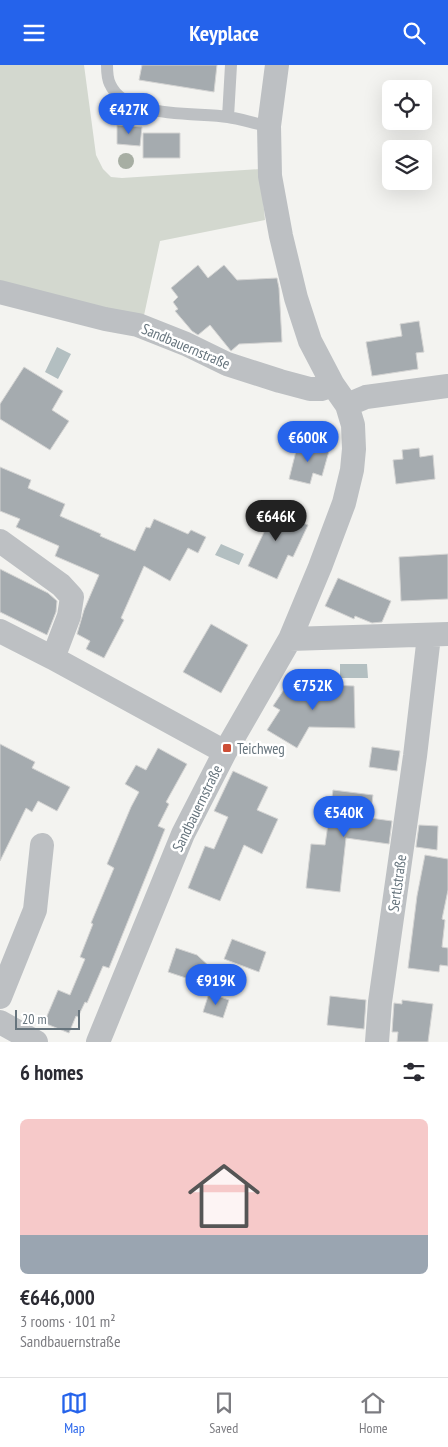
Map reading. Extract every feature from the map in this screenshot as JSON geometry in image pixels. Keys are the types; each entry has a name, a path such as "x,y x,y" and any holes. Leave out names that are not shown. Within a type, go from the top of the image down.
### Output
{"street":[{"name":"Sandbauernstraße","path":"98,1042 183,834 225,752 290,639 344,503 352,470 354,449 353,425 347,405 333,385 310,341 296,298 285,254 270,176 269,126 277,65"},
{"name":"Sandbauernstraße","path":"4,293 105,319 138,325 186,344 227,364 280,381 310,389 321,389 333,385"},
{"path":"347,405 366,397 448,386"},
{"path":"0,541 61,585 72,597 69,616 53,658"},
{"path":"0,631 225,752"},
{"name":"Sertlstraße","path":"290,639 438,635 415,756 380,1002 377,1042"},
{"path":"0,997 35,910 42,845"},
{"path":"0,1022 36,1042"}],"lane":[{"path":"107,65 110,85 127,102 176,114 228,117 269,126"},
{"path":"228,117 231,65"}],"shaded area":[{"path":"0,65 84,65 96,155 103,169 111,177 122,178 260,169 265,220 160,241 143,320 0,288"},
{"path":"57,347 71,354 58,379 45,372"},
{"path":"221,544 244,554 239,565 215,555"},
{"path":"340,664 367,664 368,678 340,678"}],"building":[{"path":"142,65 217,65 214,92 139,80"},
{"path":"117,125 142,127 140,146 117,144"},
{"path":"143,133 180,133 180,158 143,158"},
{"path":"198,265 208,278 224,265 237,280 277,278 282,342 239,344 231,351 210,325 198,335 192,331 175,311 178,309 173,302 178,297 171,288"},
{"path":"419,321 424,352 416,353 418,369 372,376 366,342 402,336 400,324"},
{"path":"24,367 63,391 52,410 69,421 50,450 0,419 0,404"},
{"path":"298,443 329,451 322,476 313,473 310,484 289,479"},
{"path":"419,448 420,457 433,455 435,479 396,484 393,460 403,459 402,450"},
{"path":"0,467 31,480 28,488 65,504 60,516 135,551 146,527 150,528 154,519 188,534 191,530 206,537 198,553 188,548 170,581 144,566 121,618 124,620 104,658 86,649 90,641 77,634 84,610 99,575 55,556 59,546 16,527 20,519 0,511"},
{"path":"265,506 308,525 293,557 288,555 277,579 248,566 265,530 256,526"},
{"path":"448,554 448,599 401,601 399,557"},
{"path":"0,569 48,593 57,601 56,612 47,635 0,612"},
{"path":"338,578 391,601 382,622 372,623 355,616 354,619 325,606"},
{"path":"211,624 248,645 221,693 183,672"},
{"path":"305,684 354,686 355,728 309,727 297,748 267,730 280,710 273,706 287,685 305,697"},
{"path":"0,744 35,762 32,768 70,787 57,811 38,801 32,812 26,808 0,861"},
{"path":"372,747 400,751 397,771 369,767"},
{"path":"158,748 187,764 166,802 169,804 158,826 165,829 109,968 103,966 87,1003 85,1002 78,1017 76,1016 69,1033 44,1023 58,990 70,995 85,959 80,957 93,924 91,923 114,868 107,864 139,792 125,784 136,765 146,770"},
{"path":"233,771 268,787 257,810 278,819 262,854 244,845 220,901 188,888 205,846 214,849 228,817 214,811"},
{"path":"333,790 373,795 370,818 392,821 389,844 346,838 340,892 306,888 311,844 325,845"},
{"path":"419,825 438,826 437,850 416,847"},
{"path":"425,855 448,859 448,890 442,919 445,920 442,947 448,948 448,966 440,965 439,972 408,968 417,896"},
{"path":"232,939 266,952 259,972 224,959"},
{"path":"176,948 197,955 210,967 204,984 168,972"},
{"path":"209,993 229,1000 223,1018 203,1012"},
{"path":"330,996 366,1000 364,1029 327,1025"},
{"path":"402,1000 433,1004 428,1042 397,1042 398,1032 392,1032 394,1003 402,1004"}],"place":[{"name":"Teichweg","path":"227,748"}]}
